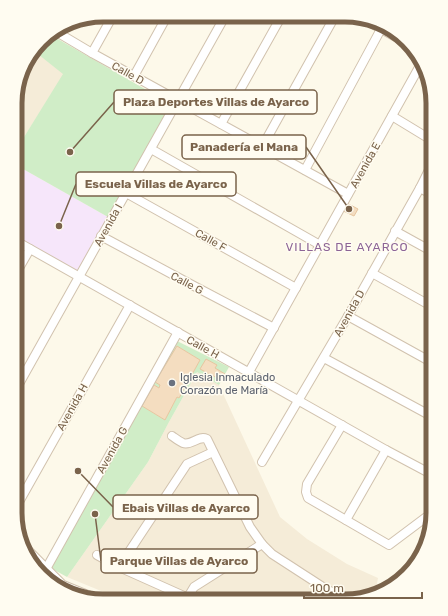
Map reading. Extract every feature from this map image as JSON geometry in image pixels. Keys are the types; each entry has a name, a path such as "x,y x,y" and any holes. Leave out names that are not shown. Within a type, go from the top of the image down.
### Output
{"street":[{"path":"92,53 108,22"},
{"path":"134,76 164,22"},
{"name":"Avenida I","path":"22,379 222,22"},
{"path":"220,124 278,22"},
{"path":"262,147 332,22"},
{"path":"304,170 381,30"},
{"name":"Calle D","path":"60,34 348,194"},
{"name":"Avenida E","path":"249,372 419,68"},
{"path":"392,116 426,137"},
{"path":"151,149 320,245"},
{"name":"Avenida D","path":"262,462 324,358 426,176"},
{"path":"420,188 426,191"},
{"name":"Calle F","path":"126,193 296,288"},
{"path":"395,231 426,248"},
{"name":"Calle G","path":"101,236 274,328"},
{"name":"Calle H","path":"22,244 426,471"},
{"path":"22,263 30,249"},
{"path":"372,273 426,303"},
{"name":"Avenida H","path":"22,497 130,305"},
{"path":"348,316 426,359"},
{"name":"Avenida G","path":"46,568 178,332"},
{"path":"324,358 426,413"},
{"path":"342,425 307,484 306,492 308,498 389,545 426,517"},
{"path":"172,436 185,443 204,438 207,440 250,527 262,544 272,554 336,594"},
{"path":"346,520 386,450"},
{"path":"119,567 187,464 213,452"},
{"path":"192,594 194,587 262,544"},
{"path":"97,555 119,567 180,594"},
{"path":"36,558 53,576"},
{"path":"323,594 326,589"}],"shaded area":[{"path":"39,55 64,74 22,140 23,92 26,77 33,62"},
{"path":"22,168 108,217 78,272 22,239"},
{"path":"197,372 219,385 280,517 307,539 347,564 378,578 376,588 345,594 108,594 67,577 148,462"}],"green space":[{"path":"56,38 171,104 108,217 22,168 22,140 63,74 39,55"},
{"path":"177,341 229,367 219,385 197,372 148,462 67,577 49,567","holes":["177,346 200,360 179,398 177,397 165,420 142,406 154,385 159,388"]}],"building":[{"path":"345,202 358,209 354,216 341,210"},
{"name":"Iglesia Inmaculado Corazón de María","path":"177,346 200,360 179,398 177,397 165,420 142,406 154,385 159,388 160,385 155,382"},
{"path":"206,359 217,365 215,368 225,374 221,380 200,369"}],"place":[{"name":"Plaza Deportes Villas de Ayarco","path":"70,152"},
{"name":"Panadería el Mana","path":"349,209"},
{"name":"Escuela Villas de Ayarco","path":"59,226"},
{"name":"Iglesia Inmaculado Corazón de María","path":"172,383"},
{"name":"Ebais Villas de Ayarco","path":"78,471"},
{"name":"Parque Villas de Ayarco","path":"95,514"}],"district":[{"name":"VILLAS DE AYARCO","path":"347,247"}]}
